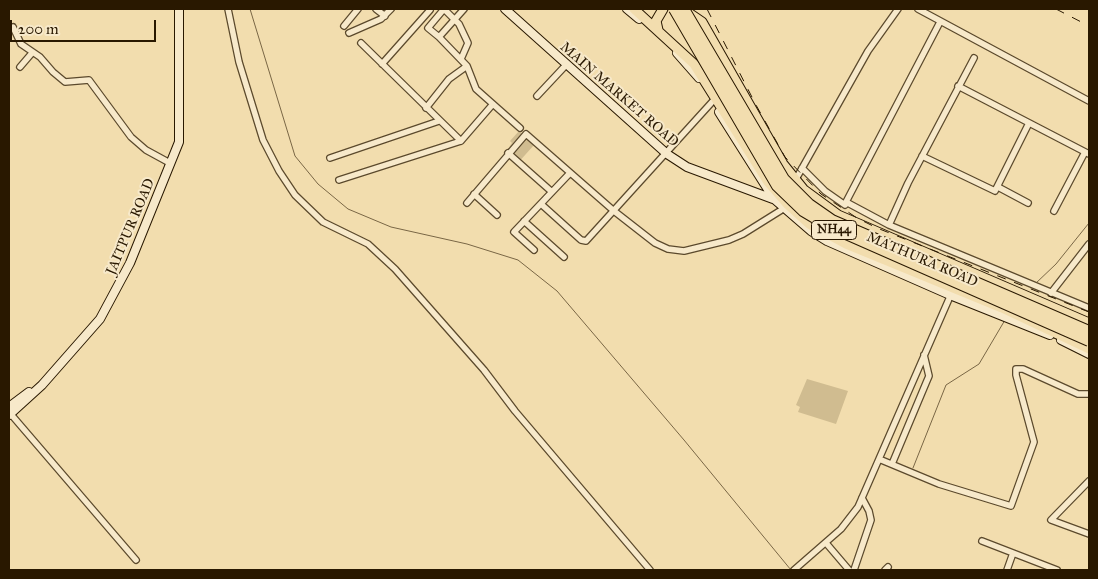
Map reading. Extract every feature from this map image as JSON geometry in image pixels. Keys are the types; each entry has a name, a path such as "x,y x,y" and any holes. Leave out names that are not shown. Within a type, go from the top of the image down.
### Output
{"highway":[{"name":"MATHURA ROAD","path":"674,9 777,186 803,211 830,227 1089,340"},
{"name":"MATHURA ROAD","path":"684,9 784,179 809,204 832,220 1089,331"}],"main road":[{"name":"MATHURA ROAD","path":"634,9 694,64 784,205 809,224 846,244 909,273 952,292 976,298 1089,349"},
{"path":"660,33 656,20 663,9"},
{"name":"MATHURA ROAD","path":"684,9 702,22 783,164 804,190 838,216 1089,324"},
{"path":"694,64 717,49"},
{"path":"909,273 922,253"},
{"path":"976,298 986,280"}],"street":[{"name":"JAITPUR ROAD","path":"9,412 104,307 120,278 168,162 177,134 175,9"},
{"name":"JAITPUR ROAD","path":"9,412 42,385 100,319 130,263 179,142 179,9"},
{"path":"228,9 239,62 263,140 295,196 323,222 368,244 395,269 484,370 515,411 650,570"},
{"path":"344,26 358,9"},
{"path":"376,9 385,16"},
{"path":"349,33 385,16 391,9"},
{"path":"382,64 429,9 438,16"},
{"path":"461,59 469,44 454,19 444,9 428,28 467,66 476,89 520,128"},
{"path":"439,37 464,9"},
{"name":"MAIN MARKET ROAD","path":"505,9 667,154 688,167 739,188 774,199 784,205"},
{"path":"627,9 684,61 698,78 755,172 774,199"},
{"path":"796,179 868,51 898,9"},
{"path":"918,9 1089,101"},
{"path":"847,203 847,198 940,22"},
{"path":"13,27 22,44 40,57 65,82 89,80 131,137 146,150 168,162"},
{"path":"361,43 461,142"},
{"path":"20,67 32,53"},
{"path":"889,225 922,156 974,58"},
{"path":"537,96 566,65"},
{"path":"426,108 449,79 467,66"},
{"path":"958,86 1087,153 1054,211"},
{"path":"541,204 584,241 589,239 713,101"},
{"path":"339,180 461,142 493,104"},
{"path":"330,158 439,121"},
{"path":"922,156 992,191 998,187 1029,123"},
{"path":"466,203 526,134 614,211 661,246 684,251 735,238 784,205"},
{"path":"508,154 552,192"},
{"path":"802,168 825,190 845,204 847,203 889,225 928,242 1089,308"},
{"path":"534,250 514,233 570,172"},
{"path":"998,187 1028,203"},
{"path":"474,194 497,215"},
{"path":"524,221 564,257"},
{"path":"922,253 928,242"},
{"path":"1051,293 1089,244"},
{"path":"796,568 846,525 862,498 952,292 1008,314 1089,354"},
{"path":"892,464 929,376 924,355"},
{"path":"879,458 939,484 1011,506 1034,442 1016,369 1023,369 1078,394 1089,394"},
{"path":"9,412 136,560"},
{"path":"1089,481 1051,520 1089,534"},
{"path":"854,570 870,520 869,511 862,498"},
{"path":"982,541 1057,570"},
{"path":"826,544 849,570"},
{"path":"1007,570 1013,553"}],"shaded area":[{"path":"519,131 534,145 517,164 505,153 512,143 510,141"},
{"path":"807,379 848,391 836,424 798,412 800,407 796,405"}],"waterway":[{"path":"250,9 295,156 318,184 348,209 391,227 467,244 518,260 557,291 684,440 791,570"},
{"path":"1035,284 1056,264 1089,223"},
{"path":"913,468 946,385 979,364 1005,320"}],"railway":[{"path":"707,9 785,157 821,194 857,218 877,228 1089,312"},
{"path":"1056,9 1089,26"}]}
